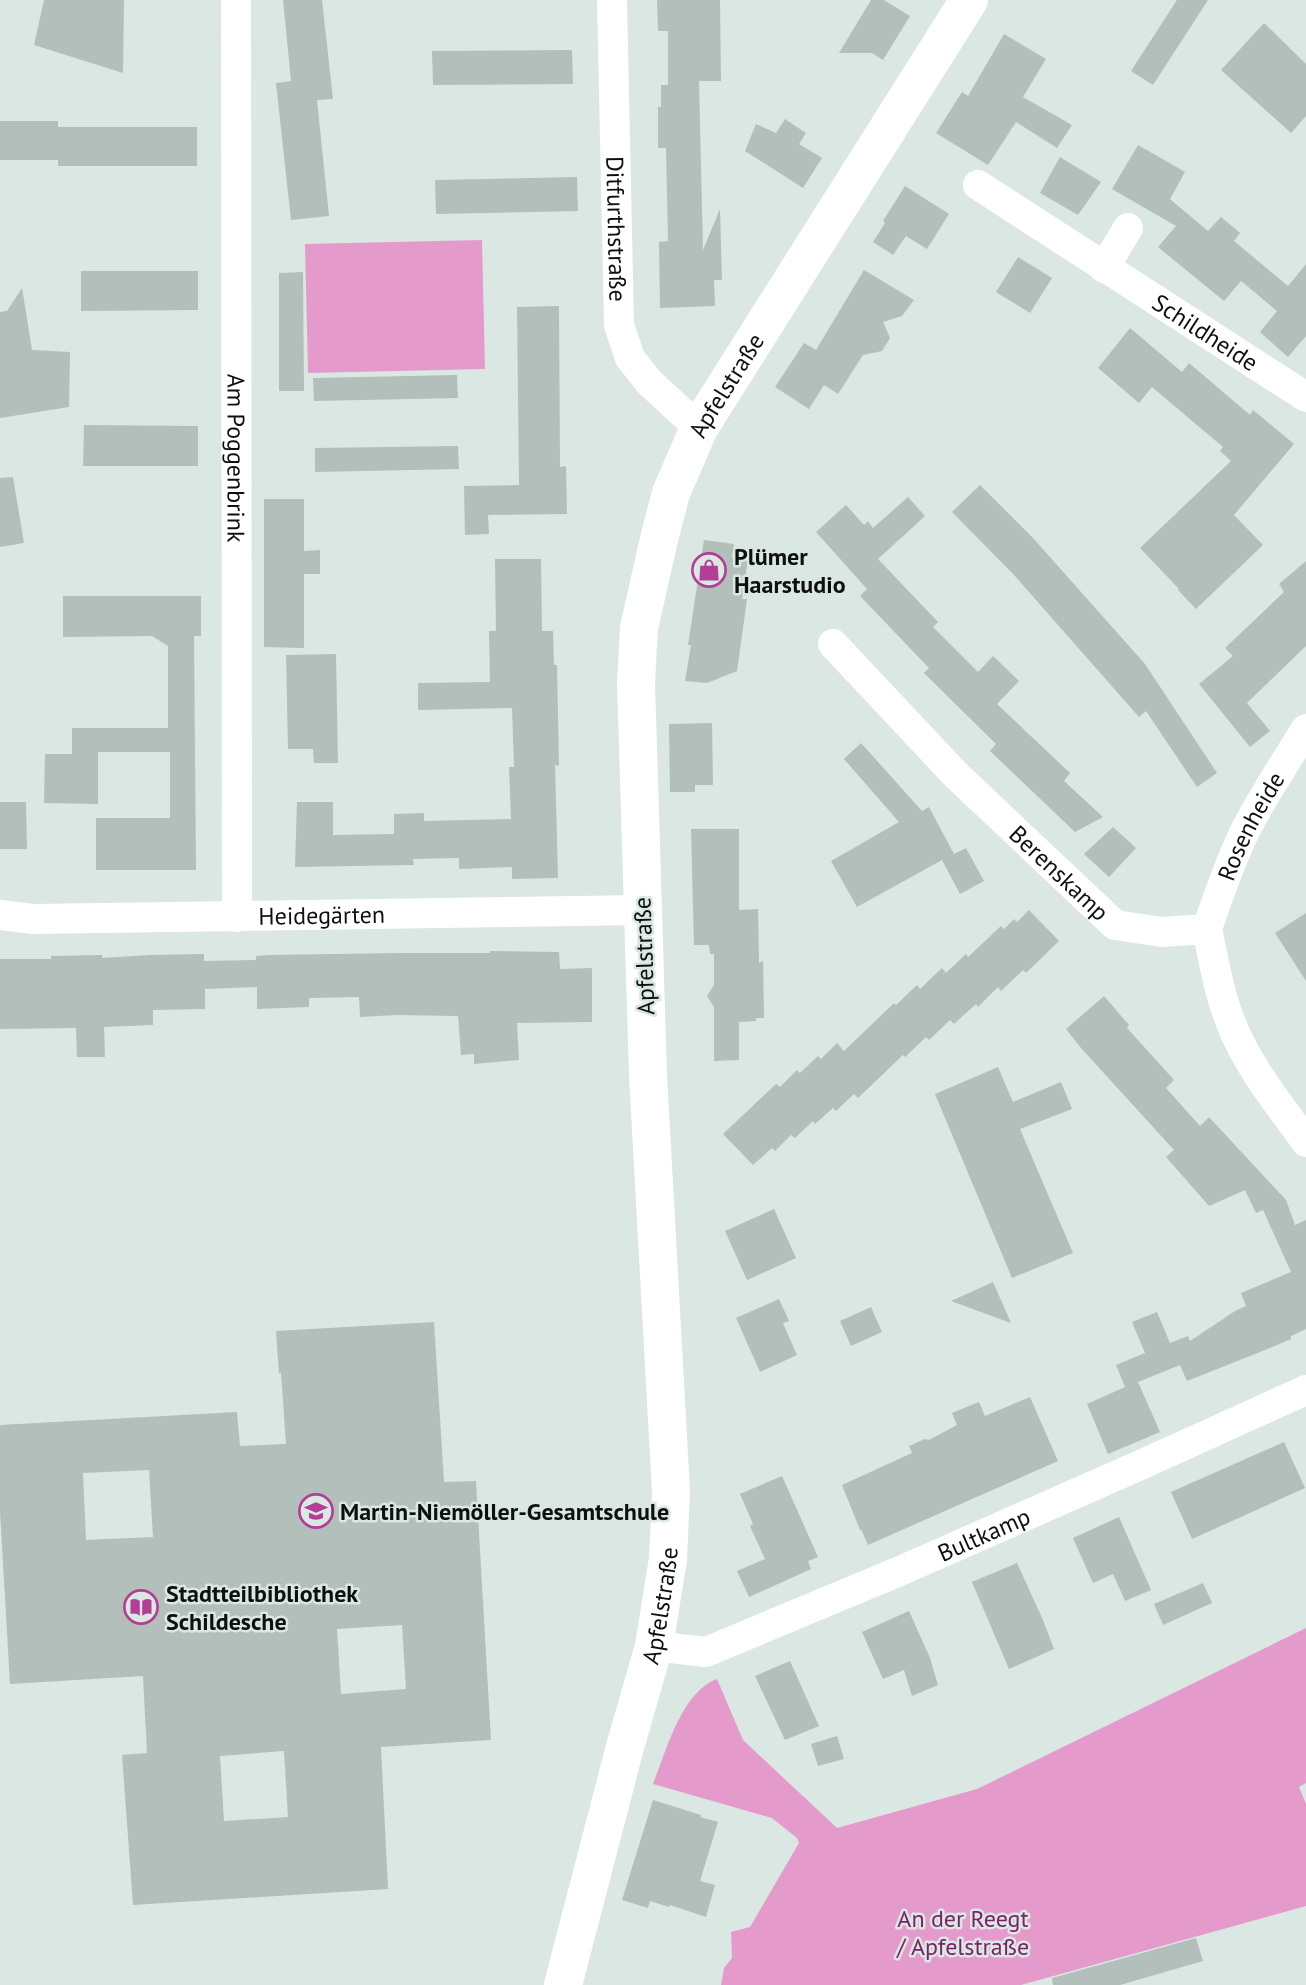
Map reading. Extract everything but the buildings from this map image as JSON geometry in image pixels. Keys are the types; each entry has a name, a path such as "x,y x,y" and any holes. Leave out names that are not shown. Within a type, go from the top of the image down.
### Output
{"street":[{"name":"Am Poggenbrink","path":"236,0 237,917"},
{"name":"Ditfurthstraße","path":"612,0 619,325 630,358 649,382 699,428"},
{"name":"Apfelstraße","path":"563,1985 654,1646 668,1559 671,1492 648,1075 636,682 639,628 671,493 699,428 969,0"},
{"name":"Schildheide","path":"978,186 1306,397"},
{"path":"1104,268 1128,228"},
{"name":"Berenskamp","path":"833,644 956,775 1115,925 1162,932 1207,929"},
{"name":"Rosenheide","path":"1207,929 1244,833 1306,729"},
{"name":"Heidegärten","path":"0,915 33,919 643,910"},
{"path":"1207,929 1231,1023 1249,1060 1306,1142"},
{"name":"Bultkamp","path":"654,1646 706,1652 1136,1468 1306,1390"}],"green space":[{"path":"482,240 485,369 308,373 305,244"},
{"name":"An der Reegt / Apfelstraße","path":"1306,1628 1306,1783 1299,1787 1306,1804 1306,1906 1021,1985 721,1985 724,1968 732,1958 731,1932 750,1927 799,1843 797,1838 772,1818 653,1784 676,1724 684,1709 704,1686 717,1679 743,1740 837,1828 977,1789"}],"place":[{"name":"Plümer Haarstudio","path":"709,570"},
{"name":"Martin-Niemöller-Gesamtschule","path":"316,1511"},
{"name":"Stadtteilbibliothek Schildesche","path":"141,1607"}]}
